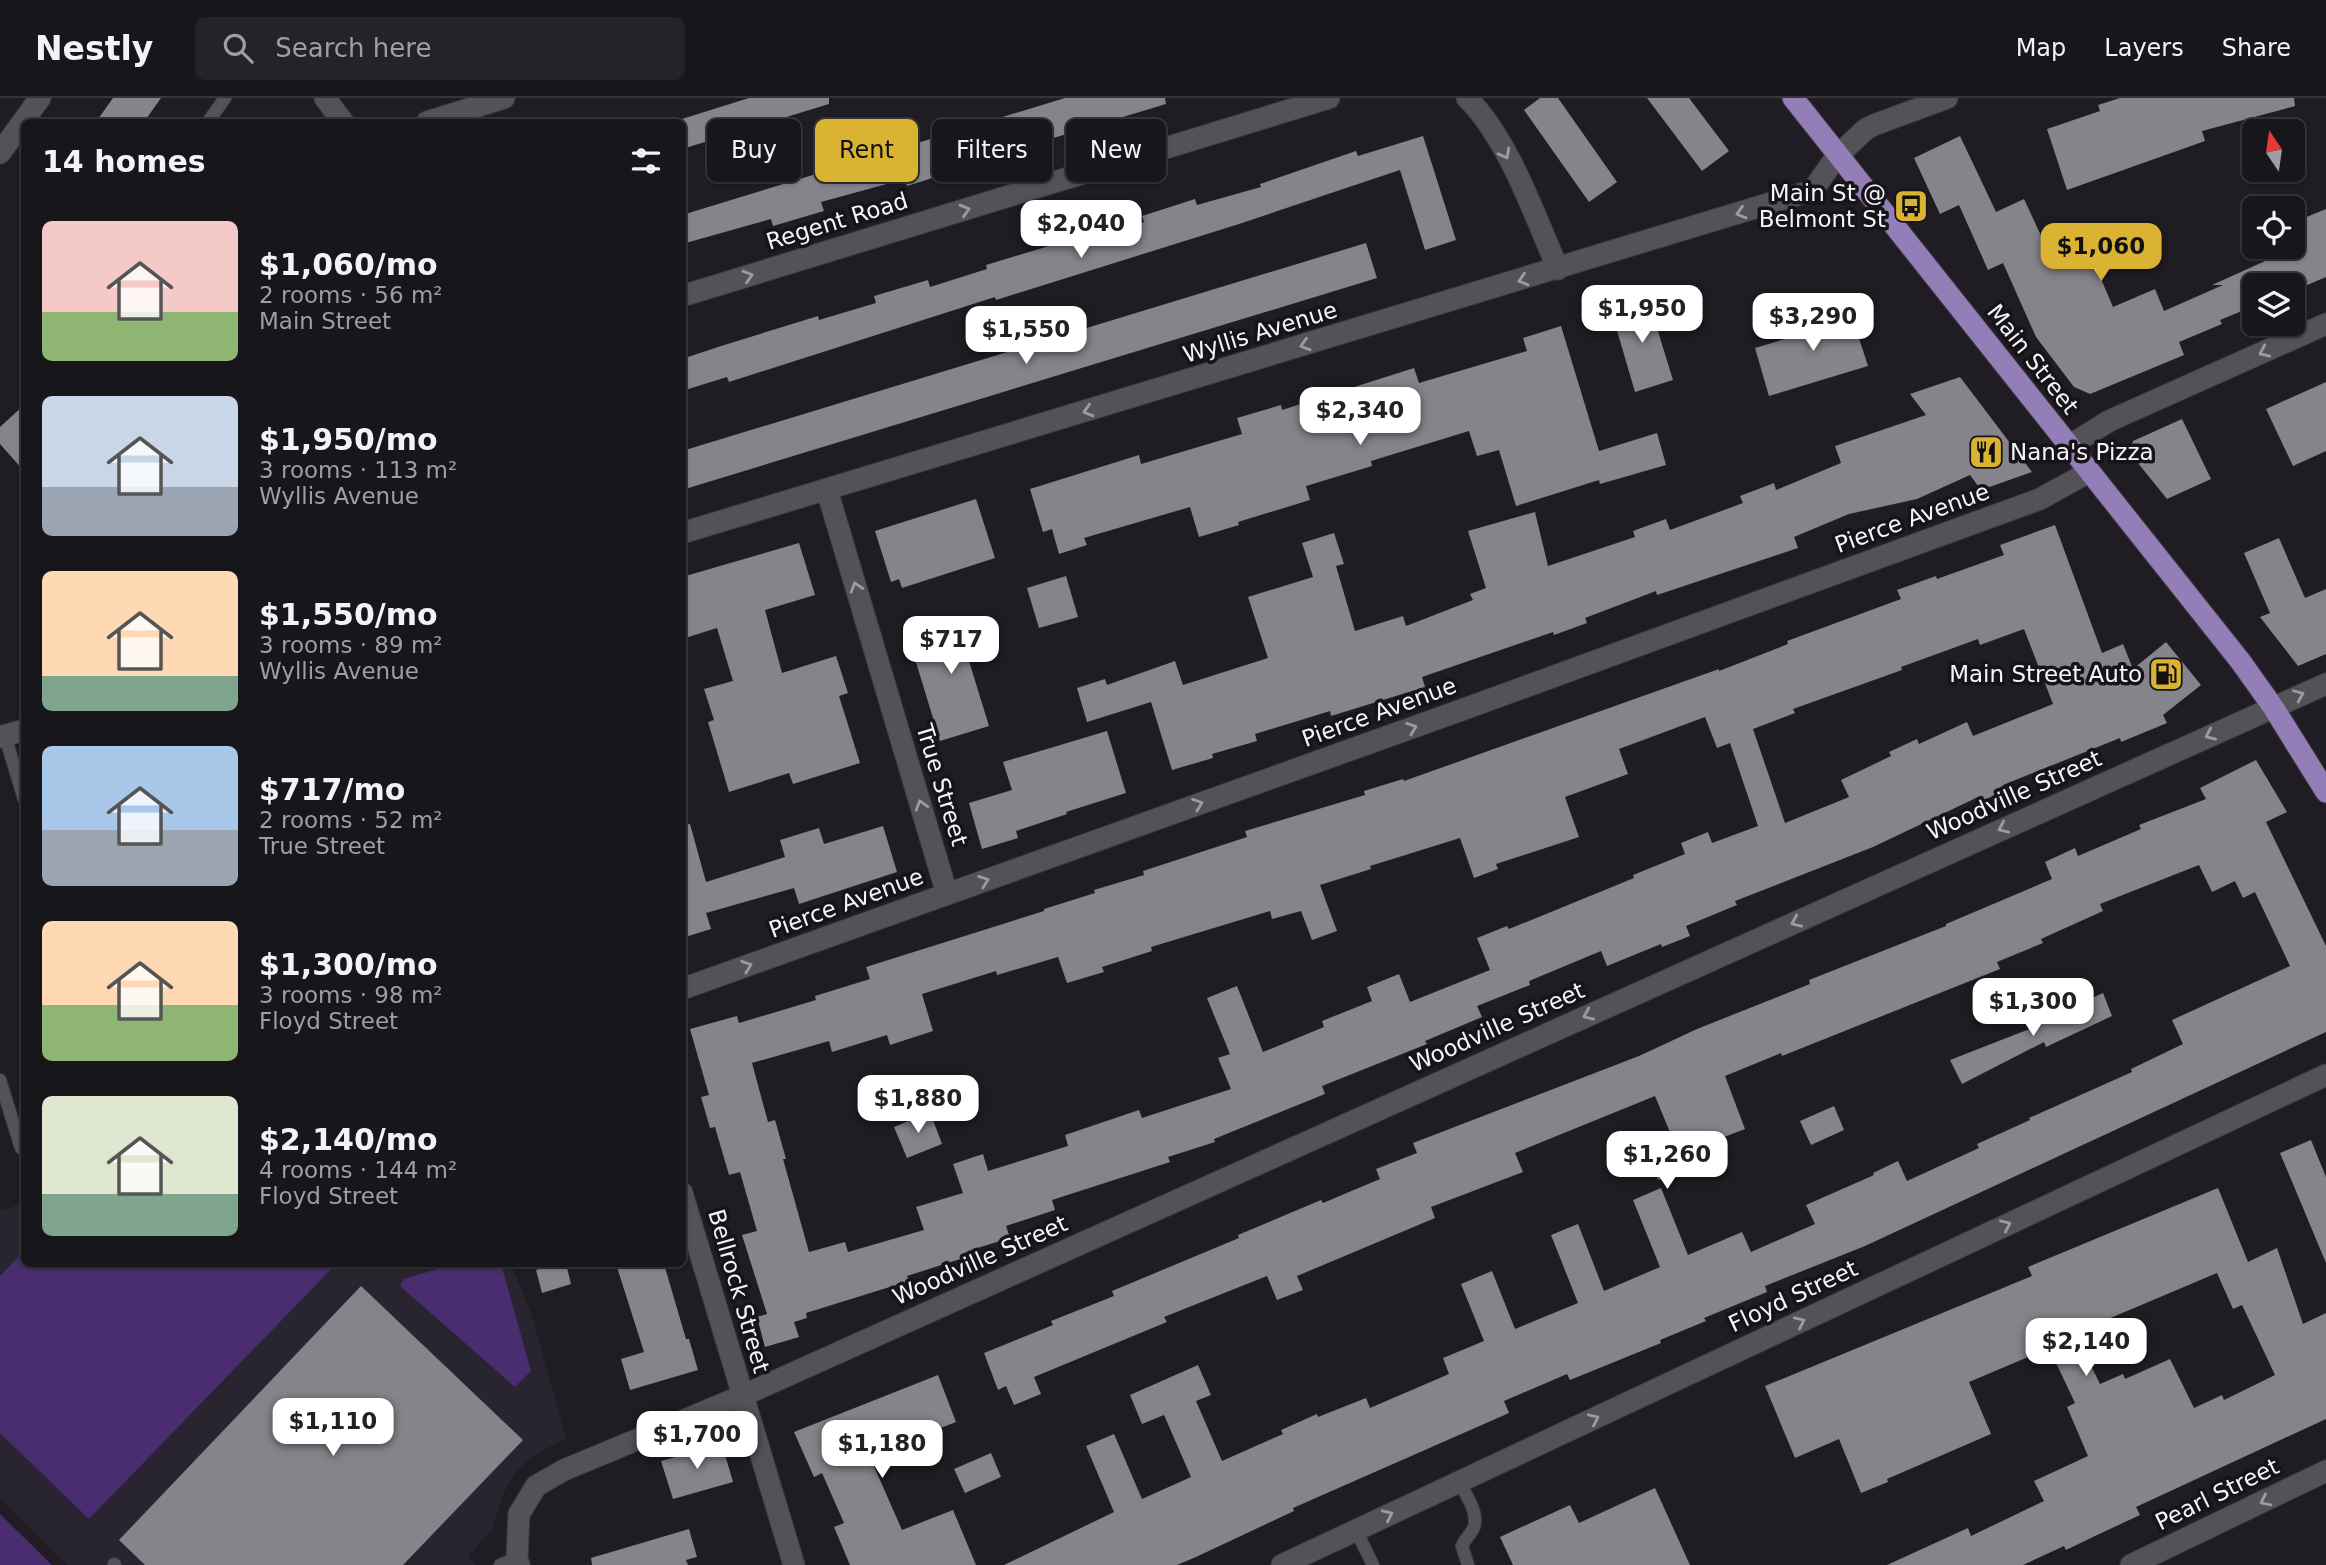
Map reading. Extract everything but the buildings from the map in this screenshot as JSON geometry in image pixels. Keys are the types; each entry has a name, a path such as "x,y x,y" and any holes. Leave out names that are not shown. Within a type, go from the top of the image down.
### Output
{"main road":[{"name":"Main Street","path":"1793,98 2241,662 2273,707 2326,792"}],"street":[{"path":"25,119 40,98"},
{"path":"326,98 341,119"},
{"path":"436,119 504,98"},
{"name":"Regent Road","path":"686,295 1329,98"},
{"path":"1467,98 1486,120 1501,145 1525,192 1558,269"},
{"name":"Wyllis Avenue","path":"686,532 1807,192 1815,187 1838,156 1866,129 1947,98"},
{"path":"0,153 21,124"},
{"path":"2069,446 2109,421 2326,324"},
{"name":"Pierce Avenue","path":"686,988 1456,712 2040,499 2089,472"},
{"name":"True Street","path":"827,490 947,894"},
{"name":"Woodville Street","path":"512,1563 519,1514 536,1486 564,1470 742,1396 2326,684"},
{"name":"Floyd Street","path":"1282,1565 2326,1075"},
{"name":"Bellrock Street","path":"686,1207 794,1565"},
{"name":"Pearl Street","path":"2131,1565 2326,1471"}],"lane":[{"path":"210,119 225,98"},
{"path":"10,734 21,785"},
{"path":"0,1080 21,1148"},
{"path":"1460,1482 1475,1517 1474,1527 1462,1546 1468,1565"},
{"path":"1356,1530 1373,1565"}],"shaded area":[{"path":"21,1203 21,1267 512,1267 532,1316 566,1438 528,1459 514,1474 503,1494 492,1530 468,1556 476,1565 68,1565 0,1498 0,1211"},
{"path":"21,1254 21,1267 333,1267 89,1519 0,1433 0,1276"},
{"path":"444,1267 502,1267 531,1371 515,1387 400,1286 404,1279"},
{"path":"0,1514 52,1565 0,1565"}],"place":[{"name":"Main St @ Belmont St","path":"1911,206"},
{"name":"Nana's Pizza","path":"1986,452"},
{"name":"Main Street Auto","path":"2166,674"}]}
